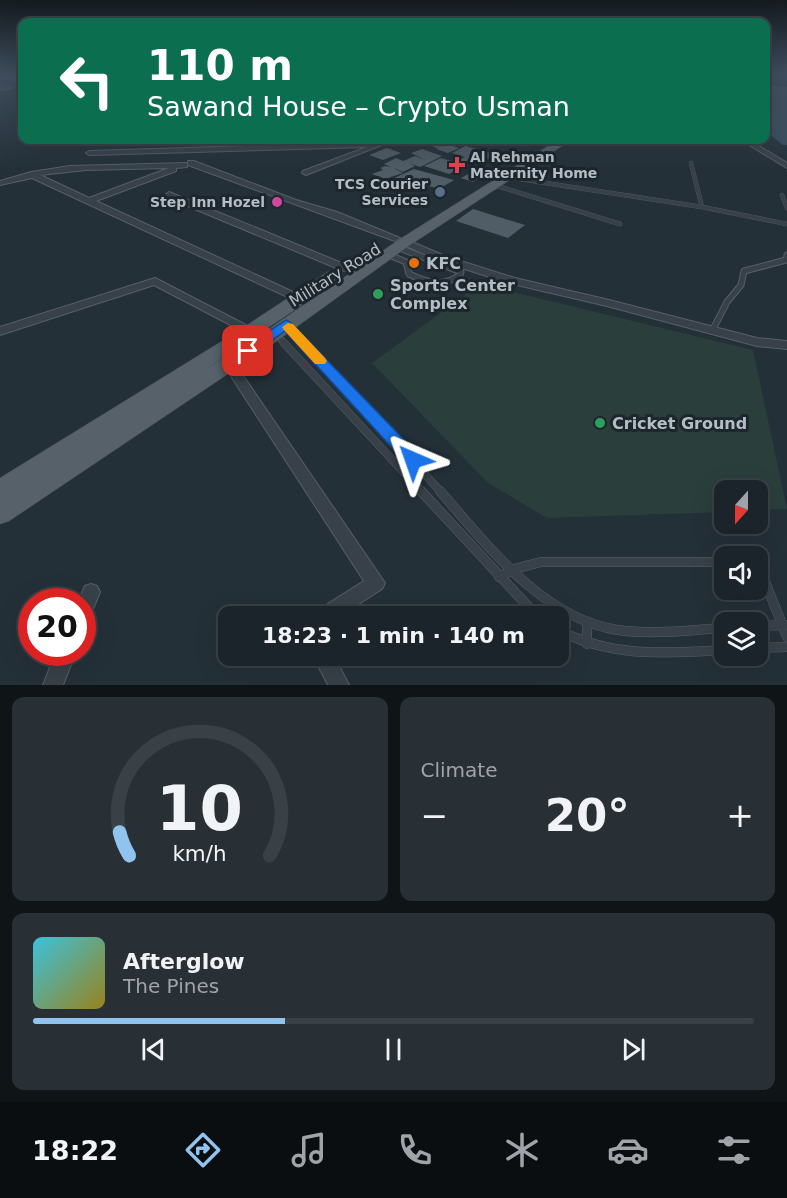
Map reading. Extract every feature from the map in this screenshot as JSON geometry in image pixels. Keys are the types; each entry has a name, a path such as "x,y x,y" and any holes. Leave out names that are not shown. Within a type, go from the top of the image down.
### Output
{"main road":[{"name":"Military Road","path":"0,513 229,363 270,331 297,298 345,268 396,245 545,144"},
{"path":"270,331 313,305 396,245 559,144"},
{"name":"Military Road","path":"0,492 270,331"}],"street":[{"path":"218,144 219,149"},
{"path":"90,153 379,144"},
{"path":"306,173 379,144"},
{"path":"751,144 787,166"},
{"path":"90,200 230,148"},
{"path":"0,183 56,170 188,164 293,202 334,213 396,245 512,281 609,303 758,342 787,345"},
{"path":"31,174 313,305"},
{"path":"169,195 345,268"},
{"path":"0,331 155,280 213,312 270,331"},
{"path":"229,363 376,583 341,606"},
{"path":"53,685 60,666"},
{"path":"329,666 339,685"}],"lane":[{"path":"332,146 336,144"},
{"path":"691,163 702,207"},
{"path":"500,181 702,207 787,224"},
{"path":"500,181 620,224"},
{"path":"782,195 787,208"},
{"path":"396,245 461,272 460,275 451,282 438,284 409,274 406,262 396,245"},
{"path":"712,331 727,302 741,285 744,271 773,265 786,260 787,255"},
{"path":"270,331 319,360 514,569 550,601 587,622 634,631 714,628"},
{"path":"270,331 306,366 527,606"},
{"path":"306,366 319,360"},
{"path":"499,577 514,569 541,562 714,562"},
{"path":"768,587 787,637"},
{"path":"587,622 587,644"},
{"path":"768,626 784,625"},
{"path":"569,635 587,644 642,654 714,650"},
{"path":"768,648 787,647"}],"green space":[{"name":"Cricket Ground","path":"480,284 753,350 787,509 768,510 768,480 714,480 714,512 547,518 488,483 372,363"}],"water":[{"path":"770,107 787,107 787,145 783,145 770,135"}],"building":[{"path":"447,144 459,148 448,153 436,149 443,145 437,148 429,145"},
{"path":"465,146 496,154 483,162 478,160 472,164 459,160 465,157 452,153"},
{"path":"387,148 401,153 383,160 369,155"},
{"path":"422,149 442,156 420,167 409,163 415,166 403,172 392,167 403,173 385,179 372,174 383,170 380,168 385,166 391,167 384,164 396,158 403,161 415,156 426,160 411,153"},
{"path":"441,158 465,165 449,174 424,166"},
{"path":"414,169 454,180 439,189 416,182 409,186 390,180"},
{"path":"474,171 486,174 473,182 461,178"},
{"path":"473,209 525,225 508,238 456,221"}],"slow traffic":[{"path":"288,327 320,361"}],"place":[{"name":"Al Rehman Maternity Home","path":"457,165"},
{"name":"TCS Courier Services","path":"440,192"},
{"name":"Step Inn Hozel","path":"277,202"},
{"name":"KFC","path":"414,263"},
{"name":"Sports Center Complex","path":"378,294"},
{"name":"Cricket Ground","path":"600,423"}],"route":[{"path":"248,351 286,324 413,460"}]}
